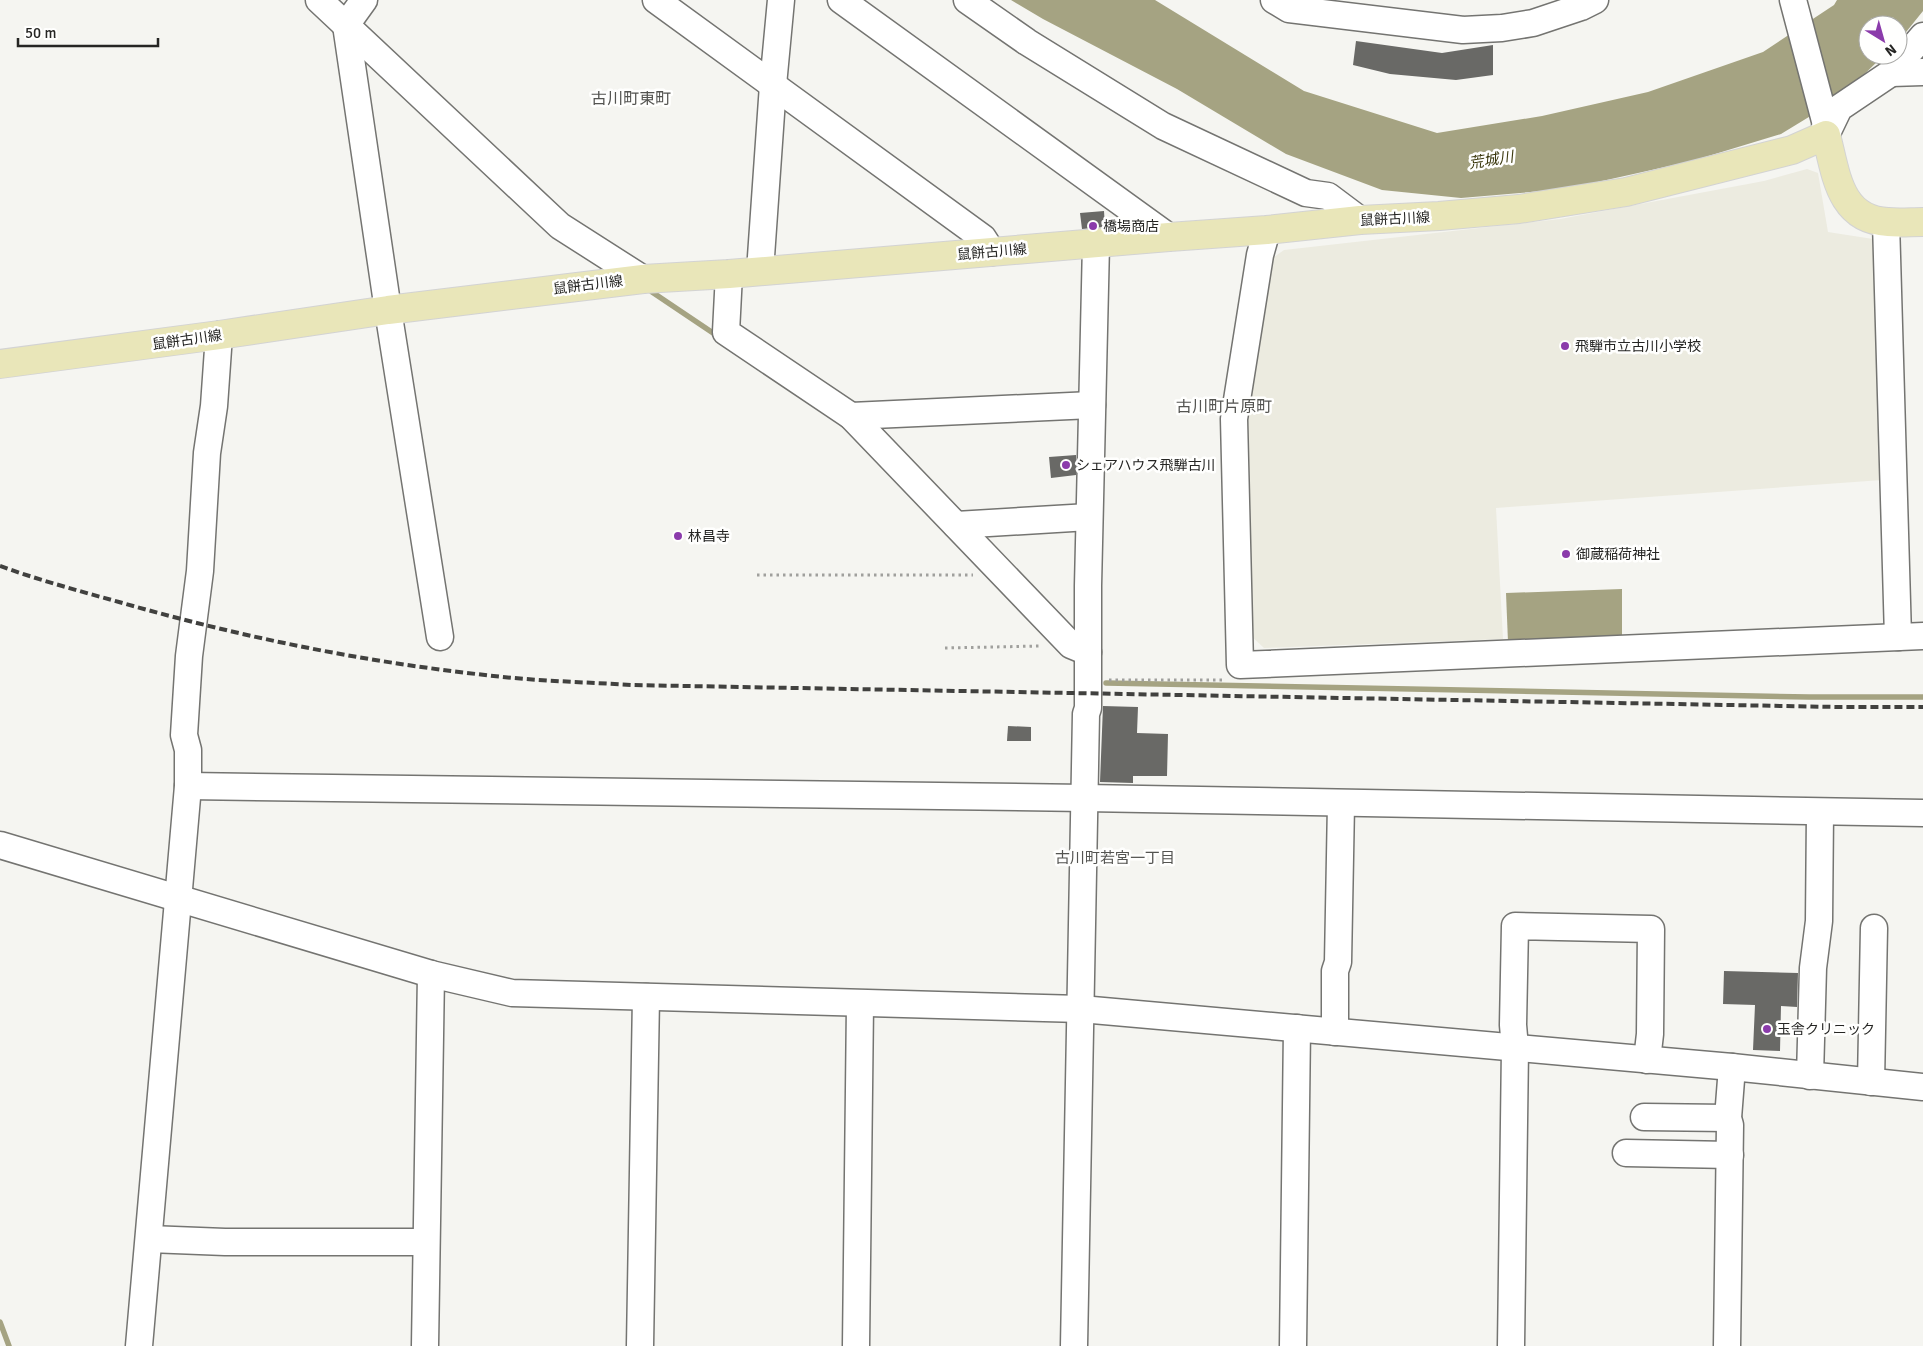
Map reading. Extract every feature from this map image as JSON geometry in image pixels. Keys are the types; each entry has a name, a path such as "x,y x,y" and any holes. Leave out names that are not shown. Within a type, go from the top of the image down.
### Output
{"main road":[{"name":"鼠餅古川線","path":"0,364 388,310 642,279 729,274 1096,244 1169,236 1267,230 1360,220 1440,216 1519,209 1626,192 1792,150 1825,126"},
{"path":"1825,126 1841,190 1848,203 1856,212 1886,222 1923,222"}],"street":[{"path":"320,0 560,226 642,279"},
{"path":"364,0 346,25 388,310 440,637"},
{"path":"656,0 983,238 992,252"},
{"path":"760,271 781,0"},
{"path":"841,0 1169,236"},
{"path":"967,0 1027,42 1163,126 1306,193 1328,196 1360,220"},
{"path":"1274,0 1289,9 1388,10 1462,30 1502,28 1533,23 1581,7 1595,0"},
{"path":"1793,1 1825,126"},
{"path":"1825,126 1839,108 1891,73 1923,36"},
{"path":"1891,73 1923,72"},
{"path":"1267,230 1260,255 1234,419 1240,665 1911,637 1886,222"},
{"path":"1074,1346 1088,680 1080,649 1089,517 1096,244"},
{"path":"729,274 726,332 851,416 1004,574 1080,649"},
{"path":"139,1346 188,786 188,750 184,735 189,656 200,571 207,453 214,406 219,335"},
{"path":"851,416 1092,404"},
{"path":"956,525 1089,517"},
{"path":"188,786 1085,798 1923,813"},
{"path":"1335,1032 1334,971 1338,962 1341,804"},
{"path":"1810,1076 1813,968 1819,921 1820,812"},
{"path":"0,845 431,974 512,993 1082,1009 1732,1067 1923,1087"},
{"path":"1511,1346 1515,926 1650,929 1650,1034 1647,1060"},
{"path":"1872,1082 1874,928"},
{"path":"423,1346 431,1073 431,974"},
{"path":"640,1346 646,997"},
{"path":"856,1346 860,1004"},
{"path":"1293,1346 1297,1028"},
{"path":"1726,1346 1730,1155 1730,1125 1728,1118 1732,1067"},
{"path":"1644,1117 1728,1118"},
{"path":"1626,1152 1730,1155"},
{"path":"149,1239 225,1242 426,1242"}],"path":[{"path":"757,575 1004,574"},
{"path":"945,648 1080,649"},
{"path":"1088,680 1233,680 1240,665"}],"shaded area":[{"name":"飛騨市立古川小学校","path":"1807,169 1818,173 1828,232 1873,239 1882,480 1496,508 1503,639 1264,648 1248,633 1240,429 1267,262 1284,250 1560,219 1764,181"}],"water":[{"name":"荒城川","path":"1011,0 1155,0 1304,91 1437,133 1542,116 1648,92 1763,52 1834,5 1837,0 1923,0 1923,11 1908,30 1908,15 1858,15 1858,65 1874,65 1840,98 1781,134 1692,161 1566,189 1461,198 1382,190 1286,154 1177,89 1043,19"},
{"path":"1622,589 1622,637 1508,642 1506,593"}],"building":[{"path":"1356,41 1442,53 1493,45 1493,75 1456,80 1390,74 1353,65"},
{"path":"1104,211 1105,227 1082,229 1080,213"},
{"name":"シェアハウス飛騨古川","path":"1076,455 1076,475 1051,478 1049,457"},
{"path":"1103,706 1138,707 1137,733 1168,734 1167,776 1133,776 1133,783 1100,782"},
{"path":"1008,726 1031,727 1031,741 1007,741"},
{"name":"玉舎クリニック","path":"1724,971 1798,973 1797,1007 1781,1006 1780,1051 1753,1050 1755,1005 1723,1004"}],"waterway":[{"path":"652,292 719,337"},
{"path":"1106,683 1809,697 1923,697"},
{"path":"0,1322 9,1346"}],"railway":[{"path":"0,566 44,581 165,615 255,637 392,663 522,679 632,685 1923,707"}],"place":[{"name":"橋場商店","path":"1093,226"},
{"name":"飛騨市立古川小学校","path":"1565,346"},
{"name":"シェアハウス飛騨古川","path":"1066,465"},
{"name":"林昌寺","path":"678,536"},
{"name":"御蔵稲荷神社","path":"1566,554"},
{"name":"玉舎クリニック","path":"1767,1029"}],"district":[{"name":"古川町東町","path":"631,99"},
{"name":"古川町片原町","path":"1224,407"},
{"name":"古川町若宮一丁目","path":"1115,858"}]}
